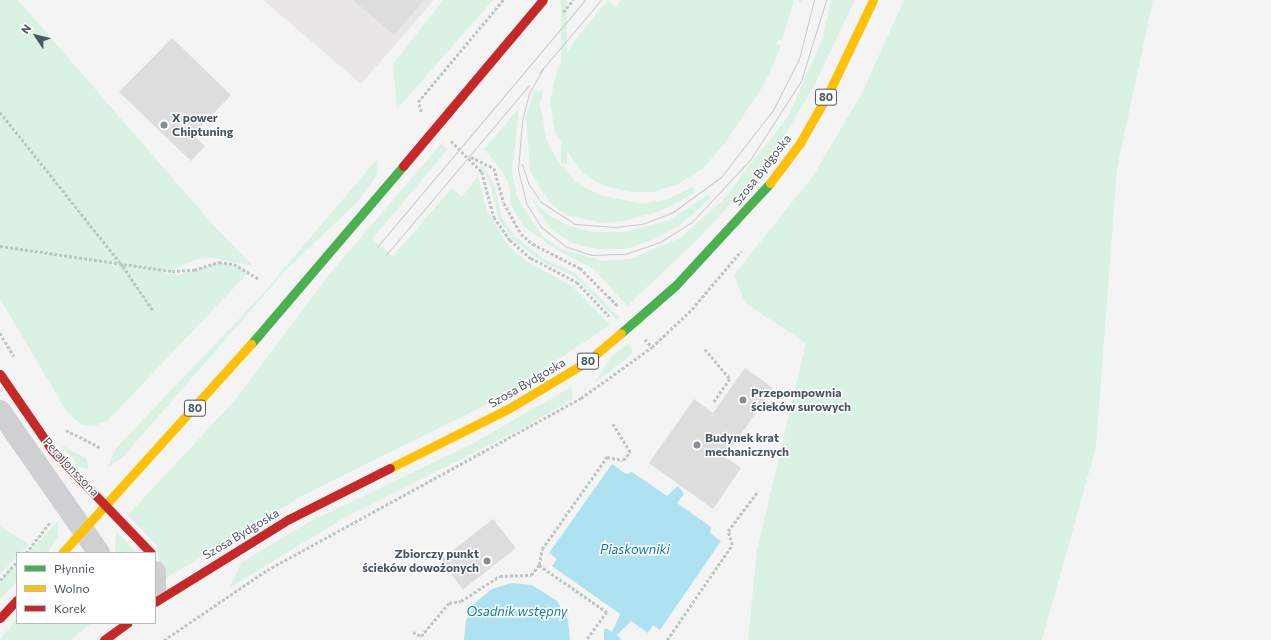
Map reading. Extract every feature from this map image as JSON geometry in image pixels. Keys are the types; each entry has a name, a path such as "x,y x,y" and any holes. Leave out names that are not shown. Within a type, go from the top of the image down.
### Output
{"main road":[{"name":"80","path":"63,552 108,506 281,311 543,0"},
{"name":"Szosa Bydgoska","path":"156,601 289,519 546,388 588,361 632,323 726,234 767,188 800,142 829,92 873,0"},
{"name":"Pera Jonssona","path":"0,374 52,450 108,506 150,552"},
{"path":"0,618 16,601"},
{"path":"104,640 126,624"}],"street":[{"name":"Pera Jonssona","path":"0,411 98,552"}],"path":[{"path":"418,102 504,0"},
{"path":"0,112 123,266 154,312"},
{"path":"448,138 470,157 487,182 494,216 506,236 531,258 577,282 642,354"},
{"path":"164,640 266,570 581,398 652,347 588,274 521,234 504,203 494,168 470,157"},
{"path":"0,246 123,266 194,270 219,262 234,264 259,279"},
{"path":"705,349 730,379 714,402"},
{"path":"413,632 421,636 449,603 461,601 500,576 531,575 539,565 542,549 607,457 623,460 630,452 612,423"},
{"path":"666,640 732,546 728,531 758,491"},
{"path":"27,552 53,519"},
{"path":"0,580 16,563"},
{"path":"539,565 607,612 587,640"}],"shaded area":[{"path":"263,0 434,0 361,84"}],"green space":[{"path":"0,0 18,0 214,226 253,266 213,258 196,259 165,273 179,275 219,262 250,271 108,420 95,426 82,425 67,412 0,299"},
{"path":"443,0 493,0 397,109 393,64"},
{"path":"561,0 567,0 567,164 561,164"},
{"path":"608,0 615,7 621,0 794,0 782,41 778,40 776,44 781,46 765,83 725,143 702,169 678,184 653,192 630,192 602,185 582,172 555,133 550,101 558,67 575,40"},
{"path":"831,0 855,0 811,92 782,139 747,186 699,238 627,306 594,269 557,250 523,226 510,203 510,188 504,174 484,149 519,108 512,173 517,197 542,236 561,249 603,261 630,259 680,238 722,201 789,115 822,40"},
{"path":"904,0 1153,0 1117,168 1096,447 1042,640 748,640 757,550 806,343 745,303 734,275 813,176 862,93"},
{"path":"535,90 543,91 540,104 547,142 560,164 576,182 599,195 643,204 668,199 693,187 695,192 661,211 624,221 603,223 566,215 550,203 530,172 526,117"},
{"path":"441,144 448,149 372,239 393,256 452,188 462,197 478,176 487,212 510,248 529,263 572,286 610,325 500,398 304,495 161,581 157,546 128,515 236,399 327,277"},
{"path":"378,158 376,176 358,201 284,272 123,457 107,468 116,448 259,298"},
{"path":"483,165 495,186 502,218 515,236 544,259 575,273 620,318 617,320 574,276 542,262 513,240 499,220 488,177 480,167"},
{"path":"708,195 711,198 680,225 655,239 626,249 597,249 572,243 552,230 529,196 547,214 569,226 592,232 625,232 669,220"},
{"path":"628,344 633,351 631,355 594,383 611,357"},
{"path":"571,387 573,399 519,430 342,519 229,588 242,562 309,522 472,444"},
{"path":"60,444 87,459 88,469 80,467"},
{"path":"58,521 58,536 48,552 29,552"},
{"path":"0,526 29,545 22,552 16,552 16,558 0,574"},
{"path":"116,531 136,552 115,552"},
{"path":"16,565 16,582 0,599 0,582"},
{"path":"16,619 16,624 91,624 70,640 0,640"}],"water":[{"name":"Piaskowniki","path":"612,464 626,474 632,472 667,496 678,486 684,494 677,503 711,527 710,533 721,541 660,630 653,625 648,633 631,621 617,635 622,640 604,640 604,630 606,628 612,632 620,614 552,566 557,559 549,553"},
{"name":"Osadnik wstępny","path":"512,583 532,585 557,601 568,620 570,640 464,640 466,620 476,602 492,589"}],"building":[{"path":"353,0 424,0 394,35"},
{"path":"172,38 231,95 193,135 205,146 191,161 119,92"},
{"name":"Budynek krat mechanicznych","path":"745,368 773,388 725,457 741,468 713,509 649,463 694,399 713,413"},
{"path":"493,519 516,548 463,589 440,560"}],"tram line":[{"path":"377,247 585,0"},
{"path":"539,73 601,0"},
{"path":"522,164 528,183 541,202 575,224 616,227 642,224 673,212 721,177 773,110 799,59 814,0"},
{"path":"543,69 529,93 522,122 518,170 526,203 541,227 567,247 592,255 625,254 660,242 691,223 750,160 801,81 826,0"},
{"path":"386,255 529,85"}],"traffic: fast":[{"path":"251,344 403,166"},
{"path":"621,333 676,285 770,183"}],"traffic: slow":[{"path":"770,183 800,143 829,92 873,0"},
{"path":"390,468 508,409 588,361 621,333"},
{"path":"63,552 251,344"}],"traffic: jam":[{"path":"403,166 543,0"},
{"path":"0,374 52,450 150,552"},
{"path":"156,601 289,519 390,468"},
{"path":"0,618 16,601"},
{"path":"104,640 126,624"}],"place":[{"name":"X power Chiptuning","path":"164,125"},
{"name":"Przepompownia ścieków surowych","path":"743,400"},
{"name":"Budynek krat mechanicznych","path":"697,445"},
{"name":"Zbiorczy punkt ścieków dowożonych","path":"487,561"}]}
